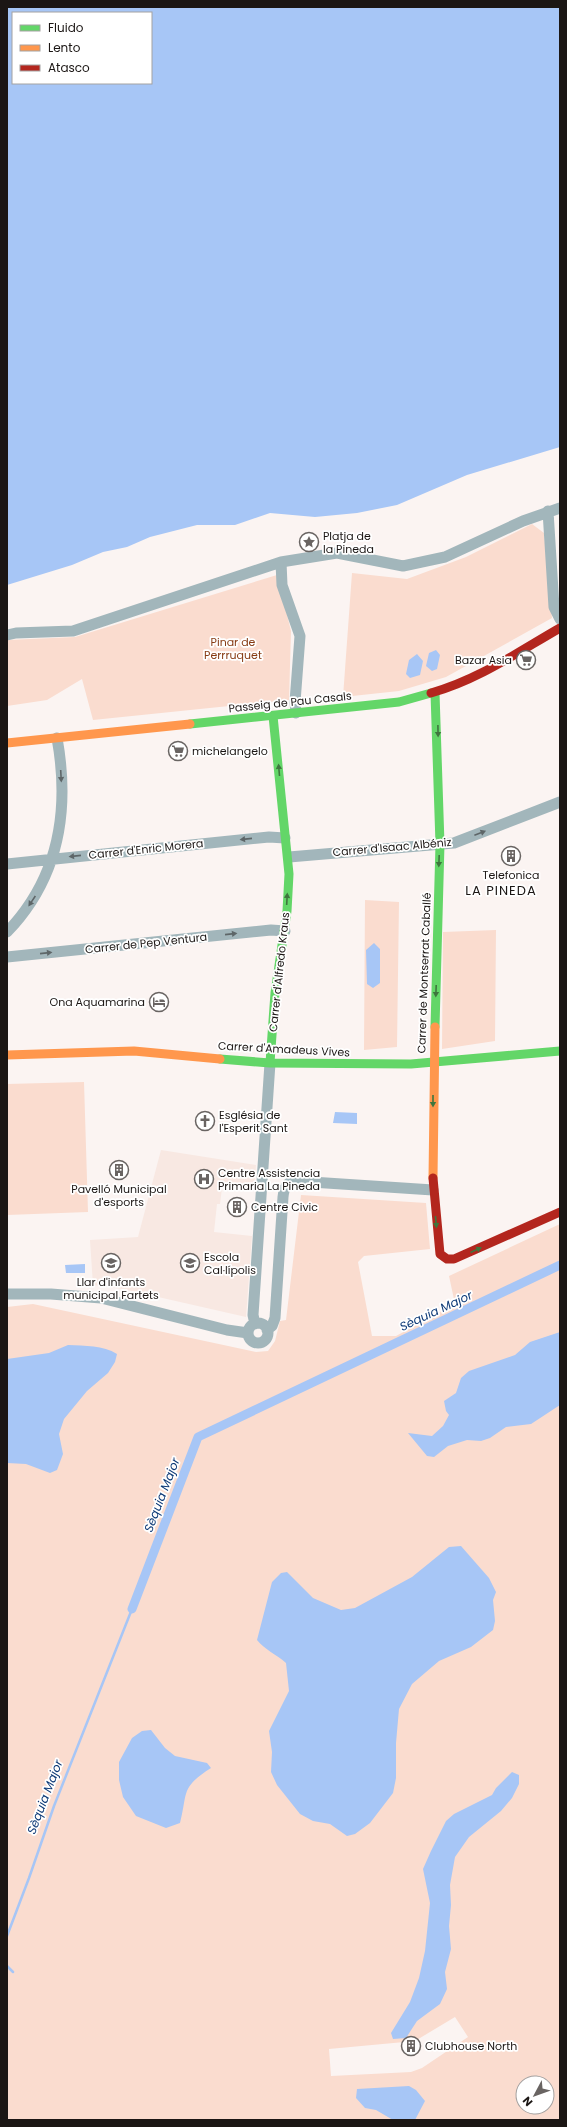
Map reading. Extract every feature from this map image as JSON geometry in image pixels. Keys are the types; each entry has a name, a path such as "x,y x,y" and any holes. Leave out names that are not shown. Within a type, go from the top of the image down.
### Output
{"street":[{"path":"7,635 16,633 73,631 280,562 337,553 403,566 445,557 523,521 560,508"},
{"path":"548,511 554,607 560,619"},
{"path":"280,562 282,585 300,636 295,702 296,713"},
{"name":"Passeig de Pau Casals","path":"7,743 386,704 435,693 478,676 560,628"},
{"name":"Carrer de Montserrat Caballé","path":"435,693 440,844 434,1062 433,1190 440,1254 447,1259 454,1260 560,1212"},
{"name":"Carrer d'Alfredo Kraus","path":"255,1324 253,1315 270,1063 276,984 285,931 289,857 285,838 273,716"},
{"path":"7,932 38,892 53,859 60,822 61,799 57,738"},
{"name":"Carrer d'Isaac Albéniz","path":"289,857 454,842 560,802"},
{"name":"Carrer d'Enric Morera","path":"7,864 269,837 285,838"},
{"name":"Carrer de Pep Ventura","path":"7,957 264,931 285,931"},
{"name":"Carrer d'Amadeus Vives","path":"7,1055 134,1051 270,1063 345,1065 434,1062 560,1051"},
{"path":"267,1330 272,1326 275,1318 283,1197 287,1184 296,1181 433,1190"},
{"path":"7,1294 51,1294 101,1298 227,1330 248,1333"},
{"path":"255,1324 261,1324 267,1330 267,1337 259,1342 251,1339 248,1333 250,1328 255,1324"}],"shaded area":[{"name":"Escola Cal·lípolis","path":"161,1150 256,1165 254,1191 222,1188 220,1204 217,1204 214,1232 252,1236 246,1317 123,1289 93,1285 90,1240 138,1237"}],"green space":[{"path":"532,524 544,533 552,618 446,677 399,691 343,697 352,573 407,579 466,557"},
{"name":"Pinar de Perrruquet","path":"277,575 291,631 289,700 93,720 82,679 47,700 7,706 7,640 75,637"},
{"path":"365,900 399,902 397,1047 364,1050"},
{"path":"496,930 495,1041 442,1049 443,932"},
{"path":"84,1082 88,1212 7,1215 7,1084"},
{"path":"301,1195 426,1203 430,1249 364,1256 358,1262 372,1336 396,1336 455,1304 449,1276 560,1224 560,2120 7,2120 7,1307 33,1304 256,1352 268,1351 275,1341 280,1321 286,1320","holes":["455,2017 468,2037 422,2068 411,2072 331,2076 329,2049 415,2041"]}],"water":[{"path":"7,7 560,7 560,447 467,475 397,505 357,513 315,517 270,513 235,525 197,525 150,537 127,547 103,552 72,565 7,585"},
{"path":"436,650 440,655 437,669 432,671 426,666 429,653"},
{"path":"417,654 423,661 420,675 410,678 406,674 409,660"},
{"path":"374,943 380,949 380,983 373,988 367,984 366,950"},
{"path":"335,1112 357,1113 357,1124 333,1123"},
{"path":"85,1264 85,1273 66,1273 65,1265"},
{"path":"560,1332 560,1405 531,1424 506,1427 490,1438 481,1441 467,1440 448,1446 434,1457 427,1456 408,1433 432,1436 443,1426 449,1415 446,1411 444,1401 456,1393 461,1378 469,1371 515,1355 530,1342"},
{"path":"68,1345 94,1346 112,1351 117,1354 115,1362 108,1373 87,1391 64,1419 59,1434 63,1454 57,1470 50,1473 26,1464 7,1463 7,1359 49,1353"},
{"path":"461,1546 489,1578 496,1592 493,1600 495,1621 493,1630 471,1647 439,1661 412,1684 399,1709 396,1743 396,1778 393,1793 370,1823 355,1834 347,1836 330,1824 313,1821 300,1814 277,1785 271,1772 272,1752 269,1731 289,1691 286,1663 257,1640 272,1582 281,1573 287,1572 313,1598 341,1610 355,1608 412,1577 449,1547"},
{"path":"151,1730 165,1748 175,1756 207,1763 211,1768 194,1781 187,1791 180,1823 166,1828 136,1816 123,1797 119,1780 119,1762 132,1738 142,1731"},
{"path":"512,1772 519,1775 519,1784 512,1798 501,1811 469,1837 455,1857 450,1885 451,1905 449,1926 451,1949 445,1972 447,1989 440,2004 417,2021 406,2038 393,2039 391,2033 410,2002 419,1978 425,1951 430,1903 423,1869 431,1851 446,1821 454,1814 492,1795 496,1788"},
{"path":"409,2086 416,2090 425,2101 415,2120 393,2120 376,2110 365,2108 356,2098 357,2089"}],"waterway":[{"name":"Sèquia Major","path":"132,1609 198,1437 560,1265"},
{"name":"Sèquia Major","path":"7,1936 54,1806 132,1609"},
{"name":"Sèquia Major","path":"7,1966 13,1972"}],"traffic: fast":[{"path":"190,724 399,702 431,693"},
{"path":"435,693 440,844 435,1027"},
{"path":"270,1063 275,993 287,911 289,874 273,716"},
{"path":"220,1059 270,1063 411,1064 560,1051"}],"traffic: slow":[{"path":"7,743 190,724"},
{"path":"433,1178 435,1027"},
{"path":"7,1055 134,1051 220,1059"}],"traffic: jam":[{"path":"431,693 465,681 481,673 560,628"},
{"path":"433,1178 440,1254 447,1259 454,1259 560,1212"}],"place":[{"name":"Platja de la Pineda","path":"309,542"},
{"name":"Bazar Asia","path":"526,660"},
{"name":"michelangelo","path":"178,751"},
{"name":"Telefonica","path":"511,856"},
{"name":"Ona Aquamarina","path":"159,1002"},
{"name":"Església de l'Esperit Sant","path":"205,1121"},
{"name":"Pavelló Municipal d'esports","path":"119,1170"},
{"name":"Centre Assistencia Primaria La Pineda","path":"204,1179"},
{"name":"Centre Civic","path":"237,1207"},
{"name":"Llar d'infants municipal Fartets","path":"111,1263"},
{"name":"Escola Cal·lípolis","path":"190,1263"},
{"name":"Clubhouse North","path":"411,2046"}],"district":[{"name":"LA PINEDA","path":"501,890"}]}
